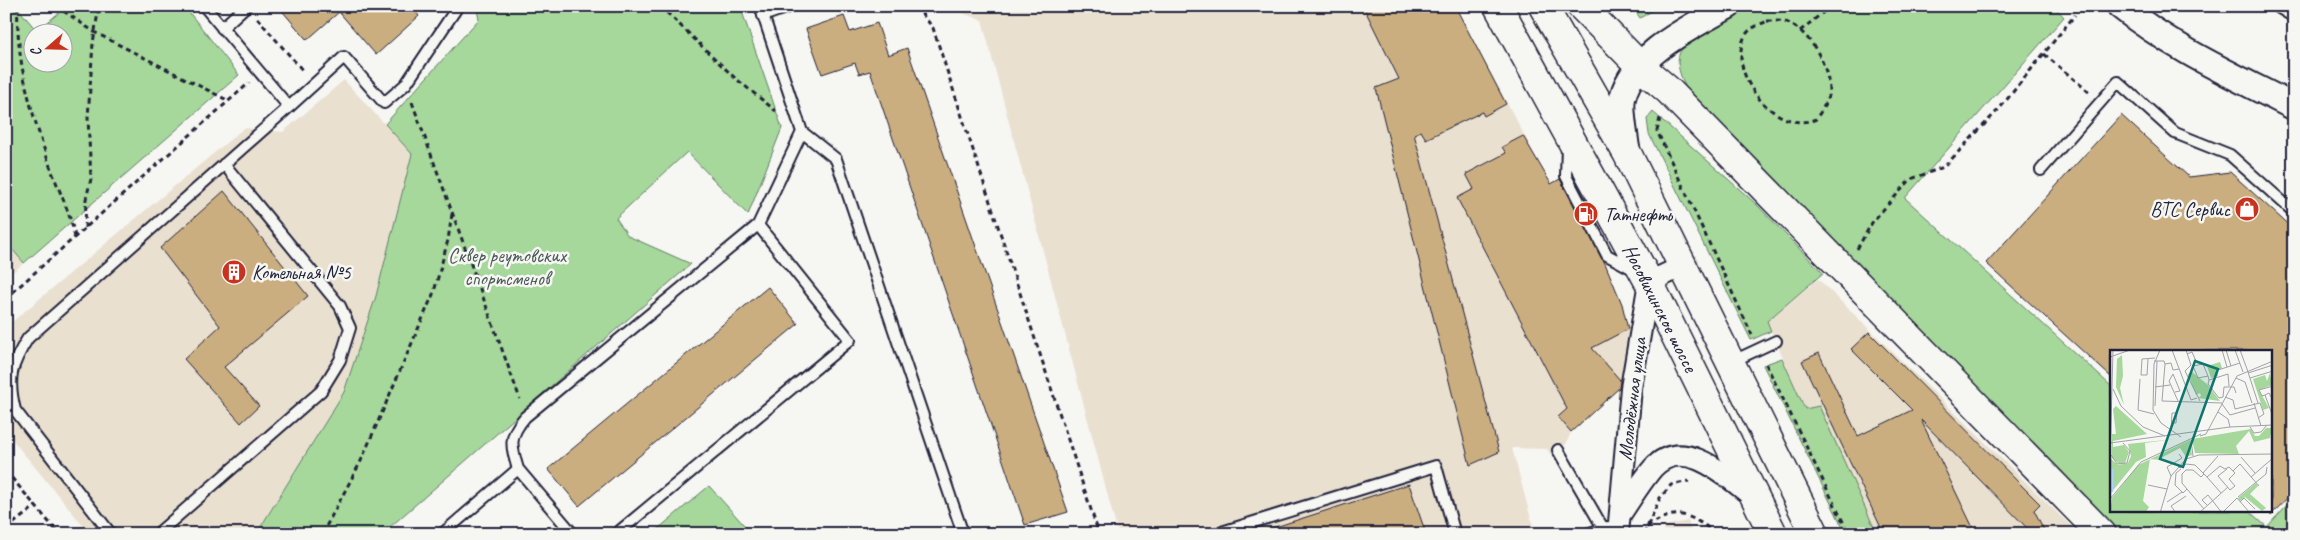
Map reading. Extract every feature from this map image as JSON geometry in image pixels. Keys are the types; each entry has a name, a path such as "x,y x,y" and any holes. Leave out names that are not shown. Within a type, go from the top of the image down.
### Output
{"main road":[{"name":"Носовихинское шоссе","path":"1498,6 1567,129 1647,279 1773,534"},
{"name":"Носовихинское шоссе","path":"1544,6 1627,153 1815,534"},
{"path":"1581,6 1640,67 1668,90 2102,534"},
{"path":"1756,500 1763,534"}],"street":[{"path":"1600,6 1640,67"},
{"path":"1627,153 1622,98 1629,81 1653,52 1679,34 1728,6"},
{"path":"2120,6 2146,27 2214,66 2294,107"},
{"path":"1647,279 1683,266"},
{"name":"Молодёжная улица","path":"1615,526 1631,388 1647,279"},
{"name":"Молодёжная улица","path":"1615,526 1655,466 1666,459 1681,455 1706,462 1756,500"}],"lane":[{"path":"204,6 289,107"},
{"path":"111,534 15,410 9,387 14,361 28,338 344,58 384,103 406,84 458,6"},
{"path":"791,6 762,11 802,132 836,159 962,534"},
{"path":"2276,6 2294,17"},
{"path":"222,28 250,10"},
{"path":"2041,170 2118,82 2175,134 2230,154 2294,212"},
{"path":"573,534 518,469 512,442 516,427 525,417 758,226 802,132"},
{"path":"157,534 322,392 340,360 350,328 340,306 224,164"},
{"path":"616,534 850,340 758,226"},
{"path":"1730,362 1776,342"},
{"path":"1558,450 1615,526 1588,534"},
{"path":"1215,534 1227,532 1436,466 1455,534"},
{"path":"442,534 518,469"}],"path":[{"path":"18,6 16,30 19,58 38,130 75,238"},
{"path":"56,6 96,33 229,101"},
{"path":"85,229 86,199 91,179 88,118 93,43 96,33 98,6"},
{"path":"660,6 735,78 802,132"},
{"path":"916,6 933,28 1098,531 1090,534"},
{"path":"1800,31 1832,6"},
{"path":"250,10 314,84"},
{"path":"1844,271 1873,221 1910,180 1944,167 2000,108 2075,15"},
{"path":"1778,20 1789,23 1800,31 1820,55 1828,80 1829,93 1816,119 1806,124 1794,123 1769,109 1752,92 1743,65 1745,36 1752,28 1767,21 1778,20"},
{"path":"2044,54 2101,101"},
{"path":"6,298 260,73"},
{"path":"406,84 519,395 525,417"},
{"path":"1668,90 1657,131 1758,349 1849,534"},
{"path":"322,534 361,461 434,292 448,240 452,212"},
{"path":"6,471 59,534"},
{"path":"1644,534 1660,498 1671,485 1695,480"},
{"path":"6,530 36,506"},
{"path":"1646,528 1660,518 1676,513 1693,517 1717,534"}],"shaded area":[{"path":"956,6 1455,6 1602,280 1610,276 1622,304 1628,329 1628,362 1624,384 1571,432 1566,444 1552,456 1547,449 1512,448 1535,534 1118,534 982,20 962,13"},
{"path":"344,80 412,154 376,296 344,392 256,534 90,534 6,432 6,327 244,128 283,132"},
{"path":"6,242 24,263 6,278"},
{"path":"1818,279 2079,534 1877,534 1819,407 1805,409 1767,321"},
{"path":"1688,521 1692,534 1664,534 1664,526"}],"green space":[{"path":"6,6 16,6 29,22 22,22 22,72 72,72 72,22 48,22 67,6 150,6 155,12 162,6 184,6 239,75 24,263 6,242"},
{"name":"Сквер реутовских спортсменов","path":"476,6 740,6 782,128 748,215 687,152 616,218 628,236 691,264 382,534 267,534 260,528 344,392 376,296 412,154 385,124 479,19"},
{"path":"1632,6 1660,6 1640,18"},
{"path":"1752,6 2054,6 2064,17 1905,198 2110,385 2110,512 2250,512 2267,527 2294,497 2294,534 2119,534 1685,86 1679,70 1680,52 1702,34"},
{"path":"1653,112 1756,204 1823,273 1767,321 1771,331 1751,340 1649,134 1647,119"},
{"path":"1782,358 1805,409 1819,406 1877,534 1846,534 1763,365"},
{"path":"709,486 752,534 652,534"}],"building":[{"path":"278,6 411,6 419,16 376,55 339,12 307,40"},
{"path":"1363,6 1455,6 1506,104 1484,116 1482,112 1426,139 1421,131 1414,134 1499,452 1470,465 1376,88 1399,79"},
{"path":"844,16 850,32 877,23 888,55 907,48 1068,512 1025,525 870,71 859,74 855,63 822,74 806,29"},
{"path":"2121,115 2189,177 2230,172 2294,230 2294,491 2271,515 2272,350 2110,350 2110,376 1986,263"},
{"path":"1523,136 1551,184 1560,179 1604,261 1622,304 1628,329 1592,348 1620,380 1619,388 1571,432 1558,417 1567,409 1457,198 1474,189 1466,174 1506,153 1502,147"},
{"name":"Котельная №5","path":"224,191 308,296 224,367 259,406 241,423 184,359 220,326 160,248"},
{"path":"768,287 798,324 579,506 548,469"},
{"path":"1869,332 2040,504 2034,510 2046,534 2033,534 1921,420 1976,534 1884,534 1802,361 1819,353 1858,436 1912,410 1851,349"},
{"path":"1409,484 1426,534 1267,534 1266,530"}],"place":[{"name":"ВТС Сервис","path":"2247,209"},
{"name":"Татнефть","path":"1586,214"},
{"name":"Котельная №5","path":"234,272"}]}
